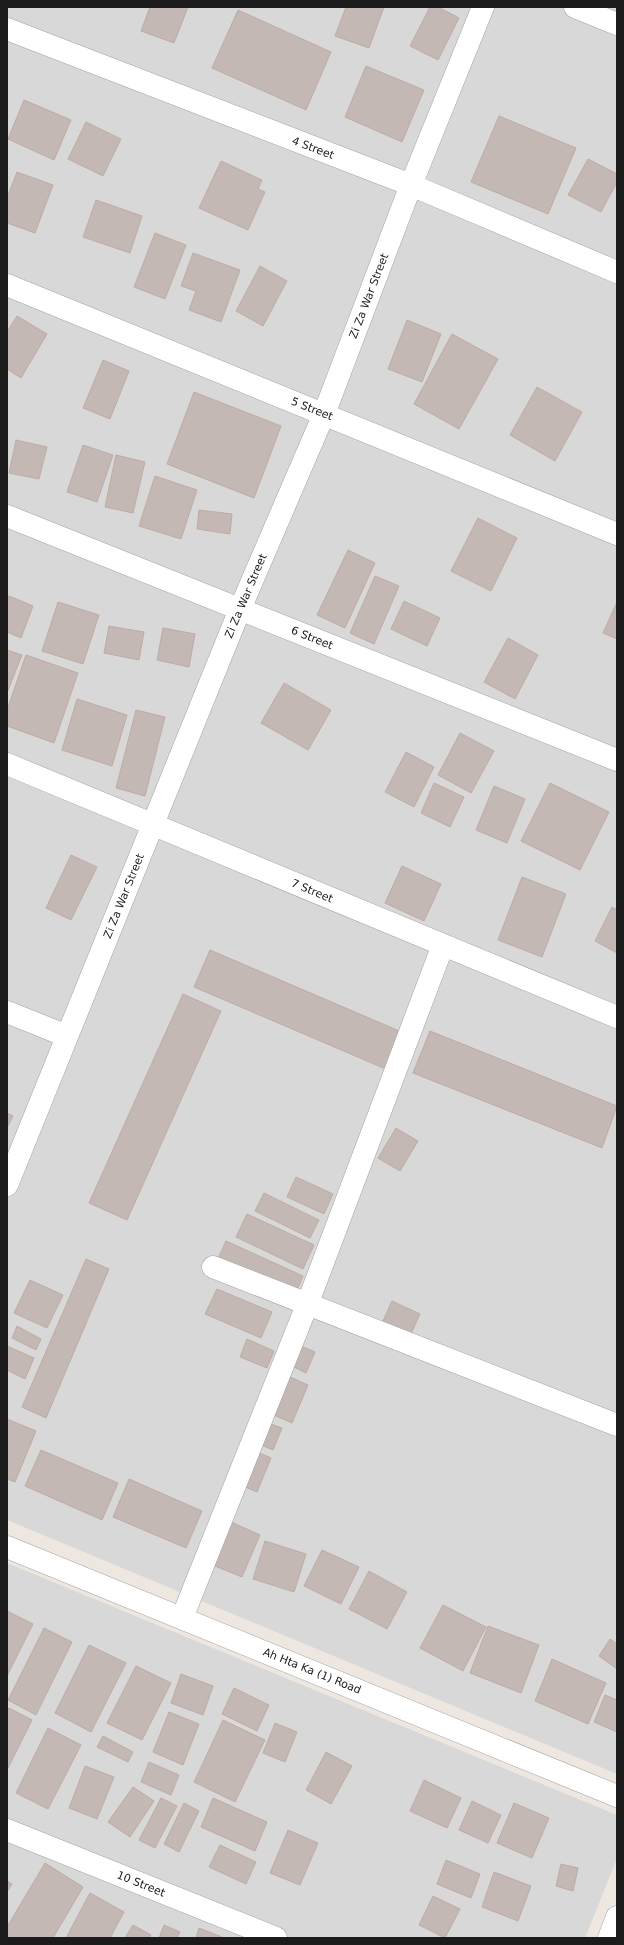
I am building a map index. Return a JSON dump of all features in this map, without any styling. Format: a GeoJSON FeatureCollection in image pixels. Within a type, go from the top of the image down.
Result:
{"type":"FeatureCollection","features":[{"type":"Feature","properties":{"kind":"street","name":"Zi Za War Street"},"geometry":{"type":"LineString","coordinates":[[7,1185],[240,609],[324,414],[411,185],[483,7]]}},
{"type":"Feature","properties":{"kind":"street"},"geometry":{"type":"LineString","coordinates":[[575,7],[617,24]]}},
{"type":"Feature","properties":{"kind":"street","name":"4 Street"},"geometry":{"type":"LineString","coordinates":[[7,29],[411,185],[617,272]]}},
{"type":"Feature","properties":{"kind":"street","name":"5 Street"},"geometry":{"type":"LineString","coordinates":[[7,285],[617,534]]}},
{"type":"Feature","properties":{"kind":"street","name":"6 Street"},"geometry":{"type":"LineString","coordinates":[[7,516],[617,760]]}},
{"type":"Feature","properties":{"kind":"street","name":"7 Street"},"geometry":{"type":"LineString","coordinates":[[7,764],[617,1017]]}},
{"type":"Feature","properties":{"kind":"street"},"geometry":{"type":"LineString","coordinates":[[182,1618],[307,1305],[443,945]]}},
{"type":"Feature","properties":{"kind":"street"},"geometry":{"type":"LineString","coordinates":[[7,1012],[67,1036]]}},
{"type":"Feature","properties":{"kind":"street"},"geometry":{"type":"LineString","coordinates":[[213,1267],[617,1425]]}},
{"type":"Feature","properties":{"kind":"street","name":"Ah Hta Ka (1) Road"},"geometry":{"type":"LineString","coordinates":[[7,1547],[617,1796]]}},
{"type":"Feature","properties":{"kind":"street","name":"10 Street"},"geometry":{"type":"LineString","coordinates":[[7,1830],[276,1938]]}},
{"type":"Feature","properties":{"kind":"street"},"geometry":{"type":"LineString","coordinates":[[609,1938],[617,1917]]}},
{"type":"Feature","properties":{"kind":"shaded area"},"geometry":{"type":"Polygon","coordinates":[[[7,7],[617,7],[617,1774],[7,1520],[7,7]]]}},
{"type":"Feature","properties":{"kind":"shaded area"},"geometry":{"type":"Polygon","coordinates":[[[7,1563],[617,1815],[617,1858],[585,1938],[7,1938],[7,1563]]]}},
{"type":"Feature","properties":{"kind":"building"},"geometry":{"type":"Polygon","coordinates":[[[150,7],[188,7],[174,43],[141,31],[150,7]]]}},
{"type":"Feature","properties":{"kind":"building"},"geometry":{"type":"Polygon","coordinates":[[[346,7],[384,7],[369,48],[335,36],[346,7]]]}},
{"type":"Feature","properties":{"kind":"building"},"geometry":{"type":"Polygon","coordinates":[[[430,7],[438,7],[459,18],[438,60],[410,46],[430,7]]]}},
{"type":"Feature","properties":{"kind":"building"},"geometry":{"type":"Polygon","coordinates":[[[238,10],[331,52],[306,110],[212,68],[238,10]]]}},
{"type":"Feature","properties":{"kind":"building"},"geometry":{"type":"Polygon","coordinates":[[[366,66],[424,90],[402,142],[345,117],[366,66]]]}},
{"type":"Feature","properties":{"kind":"building"},"geometry":{"type":"Polygon","coordinates":[[[24,100],[71,120],[54,160],[8,139],[24,100]]]}},
{"type":"Feature","properties":{"kind":"building"},"geometry":{"type":"Polygon","coordinates":[[[499,116],[576,148],[548,214],[471,182],[499,116]]]}},
{"type":"Feature","properties":{"kind":"building"},"geometry":{"type":"Polygon","coordinates":[[[86,122],[121,139],[103,176],[68,159],[86,122]]]}},
{"type":"Feature","properties":{"kind":"building"},"geometry":{"type":"Polygon","coordinates":[[[588,159],[617,174],[617,182],[601,212],[568,195],[588,159]]]}},
{"type":"Feature","properties":{"kind":"building"},"geometry":{"type":"Polygon","coordinates":[[[221,161],[262,180],[258,189],[265,192],[248,230],[199,208],[221,161]]]}},
{"type":"Feature","properties":{"kind":"building"},"geometry":{"type":"Polygon","coordinates":[[[17,172],[53,185],[35,233],[7,223],[7,198],[17,172]]]}},
{"type":"Feature","properties":{"kind":"building"},"geometry":{"type":"Polygon","coordinates":[[[96,200],[142,216],[130,253],[83,237],[96,200]]]}},
{"type":"Feature","properties":{"kind":"building"},"geometry":{"type":"Polygon","coordinates":[[[155,233],[186,245],[165,299],[134,287],[155,233]]]}},
{"type":"Feature","properties":{"kind":"building"},"geometry":{"type":"Polygon","coordinates":[[[193,253],[240,270],[221,322],[189,310],[196,291],[181,286],[193,253]]]}},
{"type":"Feature","properties":{"kind":"building"},"geometry":{"type":"Polygon","coordinates":[[[260,266],[287,281],[263,326],[236,311],[260,266]]]}},
{"type":"Feature","properties":{"kind":"building"},"geometry":{"type":"Polygon","coordinates":[[[17,316],[47,334],[21,378],[7,369],[7,332],[17,316]]]}},
{"type":"Feature","properties":{"kind":"building"},"geometry":{"type":"Polygon","coordinates":[[[407,320],[441,334],[422,382],[388,369],[407,320]]]}},
{"type":"Feature","properties":{"kind":"building"},"geometry":{"type":"Polygon","coordinates":[[[452,334],[498,359],[459,429],[414,404],[452,334]]]}},
{"type":"Feature","properties":{"kind":"building"},"geometry":{"type":"Polygon","coordinates":[[[103,360],[129,371],[110,419],[83,408],[103,360]]]}},
{"type":"Feature","properties":{"kind":"building"},"geometry":{"type":"Polygon","coordinates":[[[537,387],[582,412],[555,461],[510,435],[537,387]]]}},
{"type":"Feature","properties":{"kind":"building"},"geometry":{"type":"Polygon","coordinates":[[[194,392],[281,426],[254,498],[167,464],[194,392]]]}},
{"type":"Feature","properties":{"kind":"building"},"geometry":{"type":"Polygon","coordinates":[[[16,440],[47,447],[39,479],[9,473],[16,440]]]}},
{"type":"Feature","properties":{"kind":"building"},"geometry":{"type":"Polygon","coordinates":[[[83,445],[113,455],[97,502],[67,492],[83,445]]]}},
{"type":"Feature","properties":{"kind":"building"},"geometry":{"type":"Polygon","coordinates":[[[116,455],[145,462],[133,513],[105,507],[116,455]]]}},
{"type":"Feature","properties":{"kind":"building"},"geometry":{"type":"Polygon","coordinates":[[[155,476],[197,490],[181,539],[139,526],[155,476]]]}},
{"type":"Feature","properties":{"kind":"building"},"geometry":{"type":"Polygon","coordinates":[[[199,510],[232,514],[230,534],[197,529],[199,510]]]}},
{"type":"Feature","properties":{"kind":"building"},"geometry":{"type":"Polygon","coordinates":[[[478,518],[517,538],[491,591],[451,571],[478,518]]]}},
{"type":"Feature","properties":{"kind":"building"},"geometry":{"type":"Polygon","coordinates":[[[348,550],[375,563],[345,628],[317,615],[348,550]]]}},
{"type":"Feature","properties":{"kind":"building"},"geometry":{"type":"Polygon","coordinates":[[[375,576],[399,586],[374,644],[350,633],[375,576]]]}},
{"type":"Feature","properties":{"kind":"building"},"geometry":{"type":"Polygon","coordinates":[[[9,596],[33,606],[21,638],[7,632],[7,601],[9,596]]]}},
{"type":"Feature","properties":{"kind":"building"},"geometry":{"type":"Polygon","coordinates":[[[404,601],[440,618],[427,646],[391,629],[404,601]]]}},
{"type":"Feature","properties":{"kind":"building"},"geometry":{"type":"Polygon","coordinates":[[[58,602],[99,615],[83,664],[42,651],[58,602]]]}},
{"type":"Feature","properties":{"kind":"building"},"geometry":{"type":"Polygon","coordinates":[[[617,602],[617,639],[603,633],[617,602]]]}},
{"type":"Feature","properties":{"kind":"building"},"geometry":{"type":"Polygon","coordinates":[[[109,626],[144,632],[139,660],[104,653],[109,626]]]}},
{"type":"Feature","properties":{"kind":"building"},"geometry":{"type":"Polygon","coordinates":[[[163,628],[195,634],[189,667],[157,660],[163,628]]]}},
{"type":"Feature","properties":{"kind":"building"},"geometry":{"type":"Polygon","coordinates":[[[508,638],[538,655],[515,699],[484,682],[508,638]]]}},
{"type":"Feature","properties":{"kind":"building"},"geometry":{"type":"Polygon","coordinates":[[[7,650],[22,655],[7,693],[7,650]]]}},
{"type":"Feature","properties":{"kind":"building"},"geometry":{"type":"Polygon","coordinates":[[[26,655],[78,673],[54,743],[7,726],[7,710],[26,655]]]}},
{"type":"Feature","properties":{"kind":"building"},"geometry":{"type":"Polygon","coordinates":[[[284,683],[331,710],[308,750],[261,723],[284,683]]]}},
{"type":"Feature","properties":{"kind":"building"},"geometry":{"type":"Polygon","coordinates":[[[77,699],[127,715],[112,766],[62,750],[77,699]]]}},
{"type":"Feature","properties":{"kind":"building"},"geometry":{"type":"Polygon","coordinates":[[[136,710],[165,717],[145,796],[116,788],[136,710]]]}},
{"type":"Feature","properties":{"kind":"building"},"geometry":{"type":"Polygon","coordinates":[[[460,733],[494,751],[471,793],[438,775],[460,733]]]}},
{"type":"Feature","properties":{"kind":"building"},"geometry":{"type":"Polygon","coordinates":[[[406,752],[434,767],[414,807],[385,792],[406,752]]]}},
{"type":"Feature","properties":{"kind":"building"},"geometry":{"type":"Polygon","coordinates":[[[434,783],[464,797],[450,827],[421,813],[434,783]]]}},
{"type":"Feature","properties":{"kind":"building"},"geometry":{"type":"Polygon","coordinates":[[[550,783],[609,812],[580,870],[521,841],[550,783]]]}},
{"type":"Feature","properties":{"kind":"building"},"geometry":{"type":"Polygon","coordinates":[[[494,786],[525,799],[507,843],[476,830],[494,786]]]}},
{"type":"Feature","properties":{"kind":"building"},"geometry":{"type":"Polygon","coordinates":[[[71,855],[97,867],[71,920],[46,908],[71,855]]]}},
{"type":"Feature","properties":{"kind":"building"},"geometry":{"type":"Polygon","coordinates":[[[402,866],[441,884],[424,921],[385,903],[402,866]]]}},
{"type":"Feature","properties":{"kind":"building"},"geometry":{"type":"Polygon","coordinates":[[[522,877],[566,894],[542,957],[498,940],[522,877]]]}},
{"type":"Feature","properties":{"kind":"building"},"geometry":{"type":"Polygon","coordinates":[[[612,907],[617,910],[617,953],[595,941],[612,907]]]}},
{"type":"Feature","properties":{"kind":"building"},"geometry":{"type":"Polygon","coordinates":[[[210,950],[404,1033],[388,1070],[194,987],[210,950]]]}},
{"type":"Feature","properties":{"kind":"building"},"geometry":{"type":"Polygon","coordinates":[[[183,994],[221,1011],[127,1220],[89,1203],[183,994]]]}},
{"type":"Feature","properties":{"kind":"building"},"geometry":{"type":"Polygon","coordinates":[[[430,1031],[617,1106],[602,1148],[413,1073],[430,1031]]]}},
{"type":"Feature","properties":{"kind":"building"},"geometry":{"type":"Polygon","coordinates":[[[7,1113],[13,1116],[7,1128],[7,1113]]]}},
{"type":"Feature","properties":{"kind":"building"},"geometry":{"type":"Polygon","coordinates":[[[396,1128],[418,1141],[400,1171],[378,1158],[396,1128]]]}},
{"type":"Feature","properties":{"kind":"building"},"geometry":{"type":"Polygon","coordinates":[[[296,1177],[333,1194],[324,1214],[287,1197],[296,1177]]]}},
{"type":"Feature","properties":{"kind":"building"},"geometry":{"type":"Polygon","coordinates":[[[264,1193],[319,1220],[310,1238],[255,1211],[264,1193]]]}},
{"type":"Feature","properties":{"kind":"building"},"geometry":{"type":"Polygon","coordinates":[[[247,1214],[314,1245],[303,1269],[236,1237],[247,1214]]]}},
{"type":"Feature","properties":{"kind":"building"},"geometry":{"type":"Polygon","coordinates":[[[226,1241],[303,1276],[295,1295],[217,1261],[226,1241]]]}},
{"type":"Feature","properties":{"kind":"building"},"geometry":{"type":"Polygon","coordinates":[[[86,1259],[109,1269],[46,1418],[22,1407],[86,1259]]]}},
{"type":"Feature","properties":{"kind":"building"},"geometry":{"type":"Polygon","coordinates":[[[30,1280],[63,1295],[47,1328],[14,1313],[30,1280]]]}},
{"type":"Feature","properties":{"kind":"building"},"geometry":{"type":"Polygon","coordinates":[[[217,1289],[272,1312],[261,1338],[205,1314],[217,1289]]]}},
{"type":"Feature","properties":{"kind":"building"},"geometry":{"type":"Polygon","coordinates":[[[392,1301],[420,1314],[410,1336],[382,1323],[392,1301]]]}},
{"type":"Feature","properties":{"kind":"building"},"geometry":{"type":"Polygon","coordinates":[[[17,1326],[41,1339],[36,1350],[12,1338],[17,1326]]]}},
{"type":"Feature","properties":{"kind":"building"},"geometry":{"type":"Polygon","coordinates":[[[247,1339],[274,1351],[267,1368],[240,1357],[247,1339]]]}},
{"type":"Feature","properties":{"kind":"building"},"geometry":{"type":"Polygon","coordinates":[[[7,1346],[34,1358],[25,1379],[7,1370],[7,1346]]]}},
{"type":"Feature","properties":{"kind":"building"},"geometry":{"type":"Polygon","coordinates":[[[301,1346],[315,1352],[306,1373],[292,1366],[301,1346]]]}},
{"type":"Feature","properties":{"kind":"building"},"geometry":{"type":"Polygon","coordinates":[[[290,1377],[308,1385],[292,1423],[274,1415],[290,1377]]]}},
{"type":"Feature","properties":{"kind":"building"},"geometry":{"type":"Polygon","coordinates":[[[7,1419],[36,1431],[15,1482],[7,1479],[7,1419]]]}},
{"type":"Feature","properties":{"kind":"building"},"geometry":{"type":"Polygon","coordinates":[[[268,1423],[282,1428],[273,1450],[259,1444],[268,1423]]]}},
{"type":"Feature","properties":{"kind":"building"},"geometry":{"type":"Polygon","coordinates":[[[41,1450],[118,1483],[102,1520],[25,1486],[41,1450]]]}},
{"type":"Feature","properties":{"kind":"building"},"geometry":{"type":"Polygon","coordinates":[[[257,1452],[271,1458],[257,1492],[243,1486],[257,1452]]]}},
{"type":"Feature","properties":{"kind":"building"},"geometry":{"type":"Polygon","coordinates":[[[129,1479],[202,1511],[186,1548],[113,1517],[129,1479]]]}},
{"type":"Feature","properties":{"kind":"building"},"geometry":{"type":"Polygon","coordinates":[[[229,1521],[260,1535],[242,1577],[210,1564],[229,1521]]]}},
{"type":"Feature","properties":{"kind":"building"},"geometry":{"type":"Polygon","coordinates":[[[265,1541],[306,1554],[294,1592],[253,1579],[265,1541]]]}},
{"type":"Feature","properties":{"kind":"building"},"geometry":{"type":"Polygon","coordinates":[[[322,1550],[359,1567],[341,1604],[304,1586],[322,1550]]]}},
{"type":"Feature","properties":{"kind":"building"},"geometry":{"type":"Polygon","coordinates":[[[369,1571],[407,1592],[387,1629],[349,1609],[369,1571]]]}},
{"type":"Feature","properties":{"kind":"building"},"geometry":{"type":"Polygon","coordinates":[[[443,1605],[486,1627],[463,1671],[420,1648],[443,1605]]]}},
{"type":"Feature","properties":{"kind":"building"},"geometry":{"type":"Polygon","coordinates":[[[7,1611],[33,1624],[7,1676],[7,1611]]]}},
{"type":"Feature","properties":{"kind":"building"},"geometry":{"type":"Polygon","coordinates":[[[488,1626],[539,1645],[521,1693],[470,1673],[488,1626]]]}},
{"type":"Feature","properties":{"kind":"building"},"geometry":{"type":"Polygon","coordinates":[[[44,1628],[72,1642],[36,1715],[8,1700],[44,1628]]]}},
{"type":"Feature","properties":{"kind":"building"},"geometry":{"type":"Polygon","coordinates":[[[610,1639],[617,1644],[617,1669],[599,1656],[610,1639]]]}},
{"type":"Feature","properties":{"kind":"building"},"geometry":{"type":"Polygon","coordinates":[[[89,1645],[126,1663],[91,1732],[55,1713],[89,1645]]]}},
{"type":"Feature","properties":{"kind":"building"},"geometry":{"type":"Polygon","coordinates":[[[552,1659],[606,1683],[588,1724],[535,1701],[552,1659]]]}},
{"type":"Feature","properties":{"kind":"building"},"geometry":{"type":"Polygon","coordinates":[[[136,1666],[171,1683],[142,1740],[107,1723],[136,1666]]]}},
{"type":"Feature","properties":{"kind":"building"},"geometry":{"type":"Polygon","coordinates":[[[181,1674],[213,1686],[203,1715],[171,1703],[181,1674]]]}},
{"type":"Feature","properties":{"kind":"building"},"geometry":{"type":"Polygon","coordinates":[[[234,1688],[269,1705],[257,1731],[222,1714],[234,1688]]]}},
{"type":"Feature","properties":{"kind":"building"},"geometry":{"type":"Polygon","coordinates":[[[605,1695],[617,1700],[617,1732],[594,1722],[605,1695]]]}},
{"type":"Feature","properties":{"kind":"building"},"geometry":{"type":"Polygon","coordinates":[[[9,1708],[32,1720],[7,1770],[7,1711],[9,1708]]]}},
{"type":"Feature","properties":{"kind":"building"},"geometry":{"type":"Polygon","coordinates":[[[169,1712],[199,1724],[183,1765],[153,1752],[169,1712]]]}},
{"type":"Feature","properties":{"kind":"building"},"geometry":{"type":"Polygon","coordinates":[[[223,1720],[265,1740],[235,1802],[194,1782],[223,1720]]]}},
{"type":"Feature","properties":{"kind":"building"},"geometry":{"type":"Polygon","coordinates":[[[275,1723],[297,1732],[285,1762],[263,1753],[275,1723]]]}},
{"type":"Feature","properties":{"kind":"building"},"geometry":{"type":"Polygon","coordinates":[[[48,1728],[81,1745],[48,1809],[16,1793],[48,1728]]]}},
{"type":"Feature","properties":{"kind":"building"},"geometry":{"type":"Polygon","coordinates":[[[103,1736],[133,1752],[128,1762],[97,1747],[103,1736]]]}},
{"type":"Feature","properties":{"kind":"building"},"geometry":{"type":"Polygon","coordinates":[[[326,1752],[352,1766],[331,1804],[306,1790],[326,1752]]]}},
{"type":"Feature","properties":{"kind":"building"},"geometry":{"type":"Polygon","coordinates":[[[149,1762],[179,1775],[171,1795],[141,1782],[149,1762]]]}},
{"type":"Feature","properties":{"kind":"building"},"geometry":{"type":"Polygon","coordinates":[[[85,1766],[114,1777],[97,1819],[69,1808],[85,1766]]]}},
{"type":"Feature","properties":{"kind":"building"},"geometry":{"type":"Polygon","coordinates":[[[424,1780],[461,1798],[447,1828],[410,1811],[424,1780]]]}},
{"type":"Feature","properties":{"kind":"building"},"geometry":{"type":"Polygon","coordinates":[[[133,1787],[154,1801],[130,1837],[108,1822],[133,1787]]]}},
{"type":"Feature","properties":{"kind":"building"},"geometry":{"type":"Polygon","coordinates":[[[161,1798],[177,1806],[155,1848],[139,1840],[161,1798]]]}},
{"type":"Feature","properties":{"kind":"building"},"geometry":{"type":"Polygon","coordinates":[[[213,1798],[267,1822],[255,1851],[201,1827],[213,1798]]]}},
{"type":"Feature","properties":{"kind":"building"},"geometry":{"type":"Polygon","coordinates":[[[472,1801],[501,1815],[488,1843],[459,1830],[472,1801]]]}},
{"type":"Feature","properties":{"kind":"building"},"geometry":{"type":"Polygon","coordinates":[[[184,1803],[199,1811],[179,1852],[164,1844],[184,1803]]]}},
{"type":"Feature","properties":{"kind":"building"},"geometry":{"type":"Polygon","coordinates":[[[514,1803],[549,1818],[532,1858],[497,1843],[514,1803]]]}},
{"type":"Feature","properties":{"kind":"building"},"geometry":{"type":"Polygon","coordinates":[[[288,1830],[318,1843],[300,1885],[270,1873],[288,1830]]]}},
{"type":"Feature","properties":{"kind":"building"},"geometry":{"type":"Polygon","coordinates":[[[220,1845],[256,1862],[246,1884],[209,1867],[220,1845]]]}},
{"type":"Feature","properties":{"kind":"building"},"geometry":{"type":"Polygon","coordinates":[[[446,1860],[480,1874],[471,1898],[437,1884],[446,1860]]]}},
{"type":"Feature","properties":{"kind":"building"},"geometry":{"type":"Polygon","coordinates":[[[45,1863],[83,1887],[53,1938],[12,1938],[7,1935],[7,1927],[45,1863]]]}},
{"type":"Feature","properties":{"kind":"building"},"geometry":{"type":"Polygon","coordinates":[[[561,1864],[578,1868],[573,1891],[556,1886],[561,1864]]]}},
{"type":"Feature","properties":{"kind":"building"},"geometry":{"type":"Polygon","coordinates":[[[494,1872],[531,1886],[518,1921],[482,1907],[494,1872]]]}},
{"type":"Feature","properties":{"kind":"building"},"geometry":{"type":"Polygon","coordinates":[[[7,1881],[12,1884],[7,1892],[7,1881]]]}},
{"type":"Feature","properties":{"kind":"building"},"geometry":{"type":"Polygon","coordinates":[[[90,1893],[124,1912],[110,1938],[66,1938],[90,1893]]]}},
{"type":"Feature","properties":{"kind":"building"},"geometry":{"type":"Polygon","coordinates":[[[433,1896],[460,1909],[445,1938],[419,1925],[433,1896]]]}},
{"type":"Feature","properties":{"kind":"building"},"geometry":{"type":"Polygon","coordinates":[[[133,1925],[151,1935],[149,1938],[125,1938],[133,1925]]]}},
{"type":"Feature","properties":{"kind":"building"},"geometry":{"type":"Polygon","coordinates":[[[164,1925],[180,1932],[177,1938],[159,1938],[164,1925]]]}},
{"type":"Feature","properties":{"kind":"building"},"geometry":{"type":"Polygon","coordinates":[[[199,1928],[222,1937],[222,1938],[196,1938],[199,1928]]]}}]}
